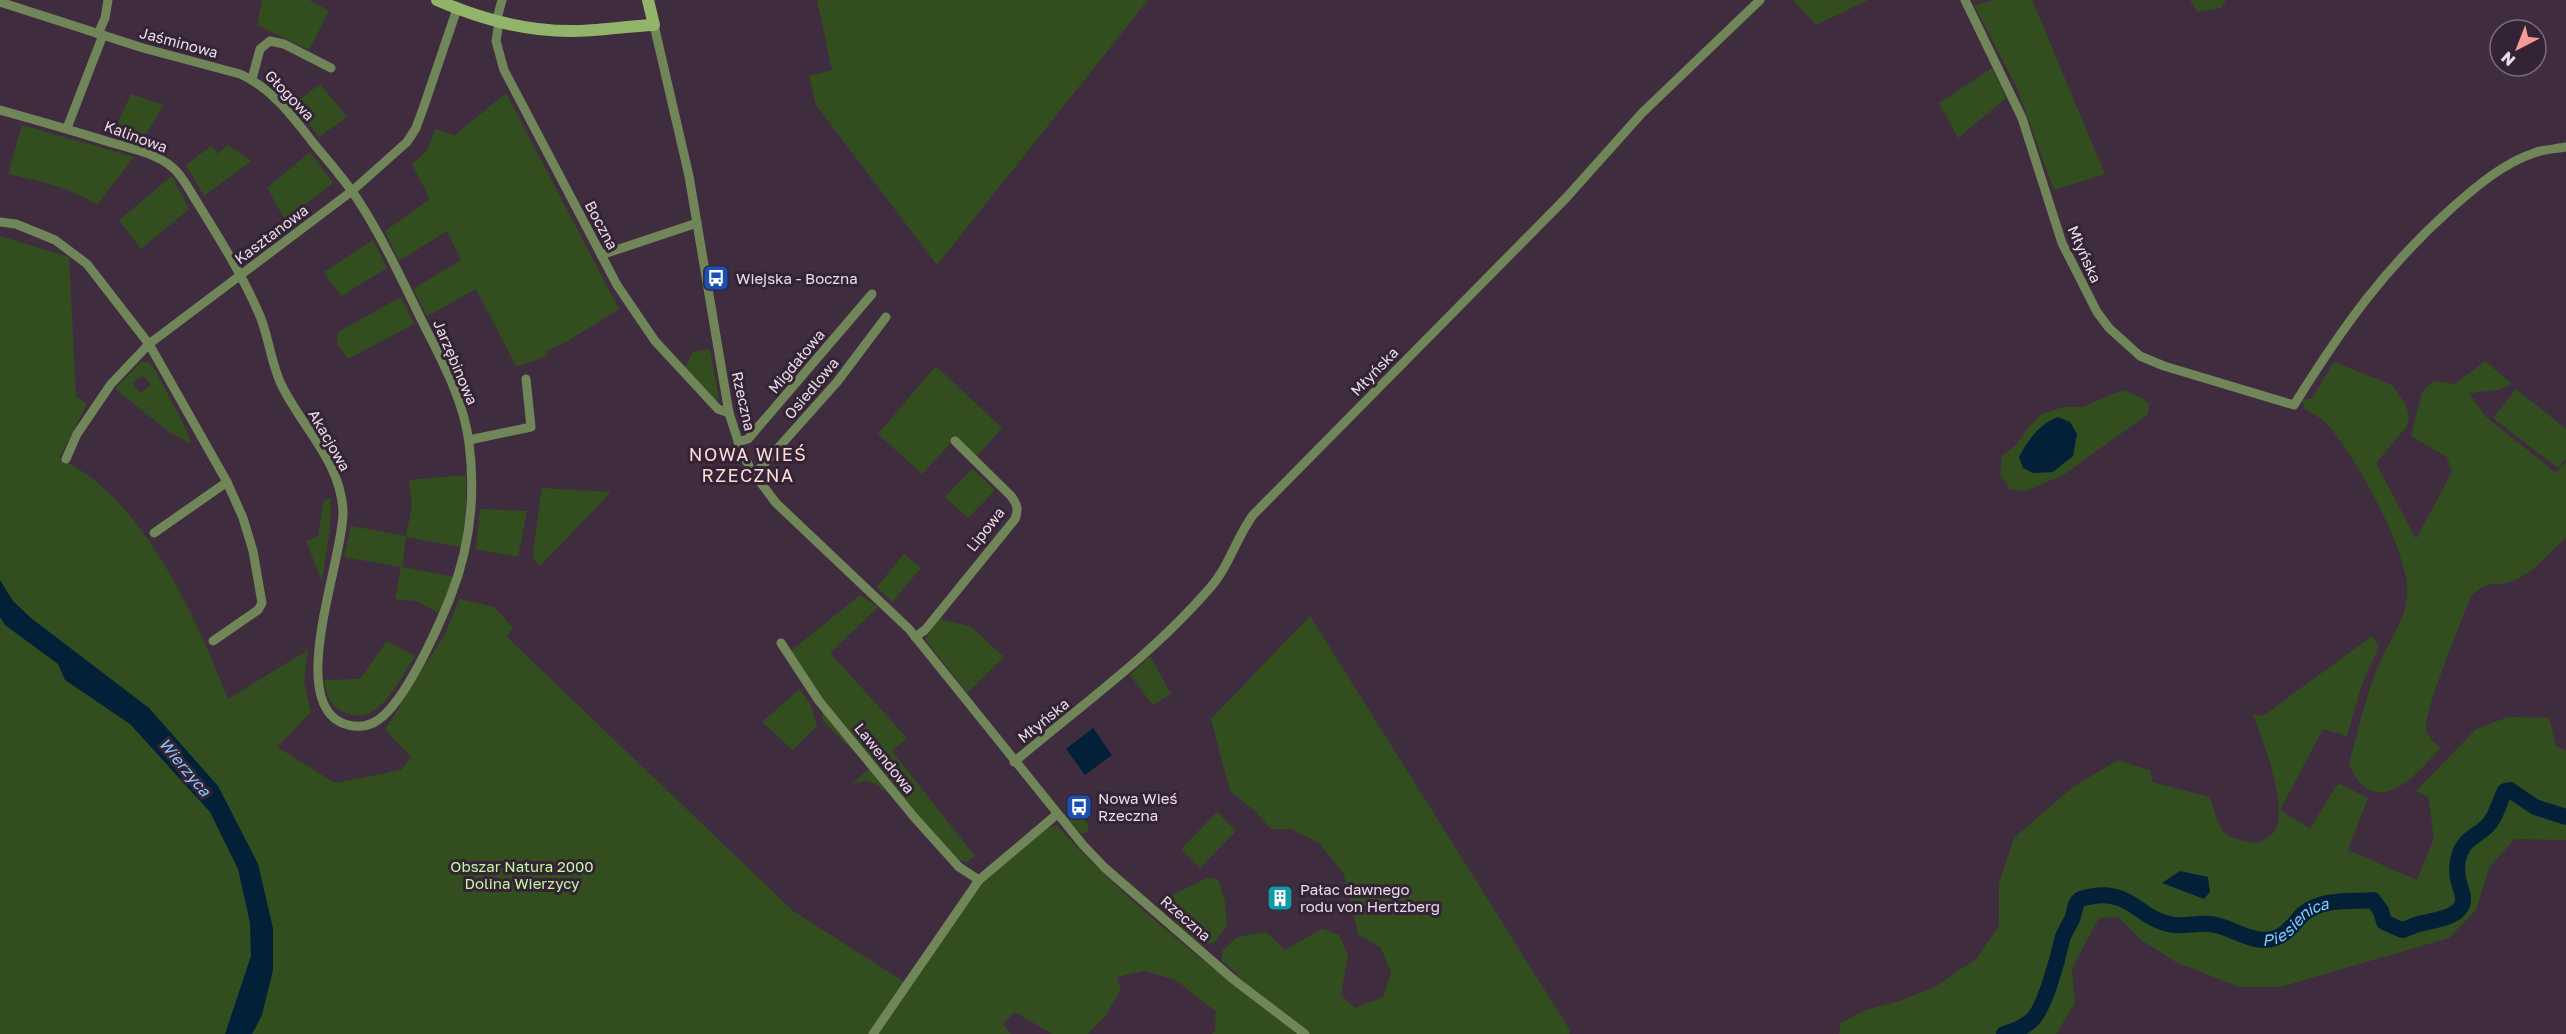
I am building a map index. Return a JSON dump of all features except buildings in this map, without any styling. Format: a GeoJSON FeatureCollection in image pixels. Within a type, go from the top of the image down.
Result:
{"type":"FeatureCollection","features":[{"type":"Feature","properties":{"kind":"street"},"geometry":{"type":"LineString","coordinates":[[67,128],[101,35],[108,0]]}},
{"type":"Feature","properties":{"kind":"street"},"geometry":{"type":"LineString","coordinates":[[437,0],[498,22],[539,29],[574,31],[654,25],[648,0]]}},
{"type":"Feature","properties":{"kind":"street","name":"Boczna"},"geometry":{"type":"LineString","coordinates":[[502,0],[495,41],[504,70],[617,285],[659,347],[707,399],[718,409],[729,413]]}},
{"type":"Feature","properties":{"kind":"street","name":"Młyńska"},"geometry":{"type":"LineString","coordinates":[[1014,762],[1097,695],[1154,645],[1203,596],[1221,575],[1253,514],[1566,198],[1642,113],[1760,0]]}},
{"type":"Feature","properties":{"kind":"street","name":"Młyńska"},"geometry":{"type":"LineString","coordinates":[[1965,0],[2022,118],[2062,243],[2097,312],[2109,328],[2140,356],[2164,366],[2294,405],[2331,345],[2363,300],[2440,218],[2473,189],[2500,170],[2535,153],[2566,147]]}},
{"type":"Feature","properties":{"kind":"street","name":"Jaśminowa"},"geometry":{"type":"LineString","coordinates":[[0,2],[23,4],[101,35],[252,79]]}},
{"type":"Feature","properties":{"kind":"street","name":"Kasztanowa"},"geometry":{"type":"LineString","coordinates":[[66,459],[77,434],[111,384],[149,344],[352,191],[396,153],[416,128],[457,9]]}},
{"type":"Feature","properties":{"kind":"street","name":"Rzeczna"},"geometry":{"type":"LineString","coordinates":[[654,25],[681,136],[729,413],[738,442],[754,475],[787,516],[890,610],[915,637],[1056,815],[1105,868],[1234,980],[1305,1034]]}},
{"type":"Feature","properties":{"kind":"street","name":"Głogowa"},"geometry":{"type":"LineString","coordinates":[[331,68],[284,44],[270,41],[260,49],[252,79],[284,106],[352,191]]}},
{"type":"Feature","properties":{"kind":"street","name":"Kalinowa"},"geometry":{"type":"LineString","coordinates":[[0,110],[67,128],[151,155],[171,165],[179,173],[217,234],[239,276]]}},
{"type":"Feature","properties":{"kind":"street","name":"Jarzębinowa"},"geometry":{"type":"LineString","coordinates":[[346,725],[368,725],[378,721],[388,712],[410,678],[444,613],[461,568],[469,531],[472,484],[469,440],[456,392],[388,252],[352,191]]}},
{"type":"Feature","properties":{"kind":"street"},"geometry":{"type":"LineString","coordinates":[[0,222],[16,224],[55,240],[87,264],[149,344],[227,482],[243,518],[253,551],[262,603],[258,610],[213,641]]}},
{"type":"Feature","properties":{"kind":"street"},"geometry":{"type":"LineString","coordinates":[[601,255],[697,223]]}},
{"type":"Feature","properties":{"kind":"street","name":"Akacjowa"},"geometry":{"type":"LineString","coordinates":[[239,276],[262,320],[274,367],[281,384],[326,459],[339,486],[343,506],[342,536],[321,629],[318,675],[325,707],[337,721],[346,725]]}},
{"type":"Feature","properties":{"kind":"street","name":"Migdałowa"},"geometry":{"type":"LineString","coordinates":[[738,442],[748,439],[873,294]]}},
{"type":"Feature","properties":{"kind":"street","name":"Osiedlowa"},"geometry":{"type":"LineString","coordinates":[[754,475],[837,382],[886,316]]}},
{"type":"Feature","properties":{"kind":"street"},"geometry":{"type":"LineString","coordinates":[[469,440],[531,427],[526,379]]}},
{"type":"Feature","properties":{"kind":"street","name":"Lipowa"},"geometry":{"type":"LineString","coordinates":[[915,637],[925,630],[1015,519],[1017,513],[1017,506],[1011,496],[955,441]]}},
{"type":"Feature","properties":{"kind":"street"},"geometry":{"type":"LineString","coordinates":[[154,533],[227,482]]}},
{"type":"Feature","properties":{"kind":"street","name":"Lawendowa"},"geometry":{"type":"LineString","coordinates":[[781,643],[819,701],[914,817],[959,867],[979,880]]}},
{"type":"Feature","properties":{"kind":"street"},"geometry":{"type":"LineString","coordinates":[[873,1034],[979,880],[1056,815]]}},
{"type":"Feature","properties":{"kind":"green space"},"geometry":{"type":"Polygon","coordinates":[[[262,0],[309,0],[329,11],[309,50],[257,25],[262,0]]]}},
{"type":"Feature","properties":{"kind":"green space"},"geometry":{"type":"Polygon","coordinates":[[[817,0],[1148,0],[937,265],[816,105],[809,76],[832,70],[817,0]]]}},
{"type":"Feature","properties":{"kind":"green space"},"geometry":{"type":"Polygon","coordinates":[[[1793,0],[1868,0],[1816,25],[1793,0]]]}},
{"type":"Feature","properties":{"kind":"green space"},"geometry":{"type":"Polygon","coordinates":[[[1996,0],[2032,0],[2105,174],[2054,190],[2017,88],[1974,5],[1996,0]]]}},
{"type":"Feature","properties":{"kind":"green space"},"geometry":{"type":"Polygon","coordinates":[[[2190,0],[2226,0],[2221,8],[2198,12],[2190,0]]]}},
{"type":"Feature","properties":{"kind":"green space"},"geometry":{"type":"Polygon","coordinates":[[[1992,68],[2006,98],[1958,138],[1939,103],[1992,68]]]}},
{"type":"Feature","properties":{"kind":"green space"},"geometry":{"type":"Polygon","coordinates":[[[320,84],[347,117],[319,137],[294,104],[320,84]]]}},
{"type":"Feature","properties":{"kind":"green space"},"geometry":{"type":"Polygon","coordinates":[[[506,93],[619,309],[568,341],[546,351],[548,354],[516,366],[476,289],[427,316],[413,289],[461,260],[447,231],[399,261],[385,231],[430,199],[412,164],[427,151],[435,129],[455,135],[506,93]]]}},
{"type":"Feature","properties":{"kind":"green space"},"geometry":{"type":"Polygon","coordinates":[[[131,94],[164,105],[142,141],[114,131],[131,94]]]}},
{"type":"Feature","properties":{"kind":"green space"},"geometry":{"type":"Polygon","coordinates":[[[22,125],[134,157],[97,205],[65,189],[8,174],[22,125]]]}},
{"type":"Feature","properties":{"kind":"green space"},"geometry":{"type":"Polygon","coordinates":[[[228,145],[251,161],[204,196],[186,165],[211,146],[218,154],[228,145]]]}},
{"type":"Feature","properties":{"kind":"green space"},"geometry":{"type":"Polygon","coordinates":[[[310,152],[333,183],[285,220],[267,188],[310,152]]]}},
{"type":"Feature","properties":{"kind":"green space"},"geometry":{"type":"Polygon","coordinates":[[[172,176],[189,209],[141,249],[119,220],[172,176]]]}},
{"type":"Feature","properties":{"kind":"green space","name":"Obszar Natura 2000 Dolina Wierzycy"},"geometry":{"type":"Polygon","coordinates":[[[0,236],[69,257],[76,396],[87,404],[59,458],[89,476],[117,501],[141,530],[163,562],[182,597],[200,632],[228,699],[308,650],[304,682],[311,712],[277,747],[335,783],[401,770],[411,757],[385,730],[447,630],[459,599],[494,607],[513,628],[507,637],[793,911],[909,985],[979,885],[1049,827],[1057,826],[1141,908],[1231,982],[1238,974],[1222,961],[1222,951],[1237,937],[1266,932],[1285,950],[1322,929],[1339,935],[1348,955],[1341,995],[1355,1008],[1383,997],[1391,973],[1381,948],[1358,934],[1344,874],[1319,843],[1291,829],[1271,829],[1256,812],[1230,791],[1211,719],[1310,616],[1571,1032],[1569,1034],[1212,1034],[1215,1030],[1216,1012],[1176,980],[1144,971],[1117,977],[1121,990],[1105,1016],[1088,1034],[1052,1034],[1015,1012],[1003,1024],[1011,1034],[0,1034],[0,236]]]}},
{"type":"Feature","properties":{"kind":"green space"},"geometry":{"type":"Polygon","coordinates":[[[373,240],[387,268],[341,296],[324,272],[373,240]]]}},
{"type":"Feature","properties":{"kind":"green space"},"geometry":{"type":"Polygon","coordinates":[[[401,297],[414,324],[348,359],[337,344],[338,332],[401,297]]]}},
{"type":"Feature","properties":{"kind":"green space"},"geometry":{"type":"Polygon","coordinates":[[[710,349],[719,399],[714,402],[689,376],[685,367],[693,352],[710,349]]]}},
{"type":"Feature","properties":{"kind":"green space"},"geometry":{"type":"Polygon","coordinates":[[[2485,361],[2512,384],[2498,390],[2469,393],[2485,416],[2556,473],[2566,462],[2566,537],[2526,574],[2503,584],[2487,585],[2471,596],[2437,685],[2427,719],[2427,733],[2441,747],[2407,781],[2395,789],[2383,792],[2371,790],[2359,782],[2349,765],[2373,681],[2406,606],[2406,579],[2401,557],[2391,532],[2366,482],[2339,439],[2325,422],[2305,409],[2302,400],[2312,398],[2334,362],[2392,385],[2405,403],[2409,415],[2407,426],[2376,463],[2416,539],[2452,472],[2447,457],[2411,436],[2422,392],[2433,381],[2455,384],[2485,361]]]}},
{"type":"Feature","properties":{"kind":"green space"},"geometry":{"type":"Polygon","coordinates":[[[141,362],[149,362],[187,431],[191,444],[168,431],[115,389],[141,362]],[[143,375],[132,383],[140,393],[151,385],[143,375]]]}},
{"type":"Feature","properties":{"kind":"green space"},"geometry":{"type":"Polygon","coordinates":[[[936,366],[1002,428],[976,457],[953,436],[948,446],[922,474],[878,434],[936,366]]]}},
{"type":"Feature","properties":{"kind":"green space"},"geometry":{"type":"Polygon","coordinates":[[[2516,389],[2566,429],[2566,459],[2558,468],[2493,418],[2516,389]]]}},
{"type":"Feature","properties":{"kind":"green space"},"geometry":{"type":"Polygon","coordinates":[[[2123,390],[2142,398],[2149,404],[2148,414],[2063,475],[2026,491],[2009,489],[2000,474],[2002,456],[2016,445],[2040,415],[2063,407],[2082,407],[2123,390]]]}},
{"type":"Feature","properties":{"kind":"green space"},"geometry":{"type":"Polygon","coordinates":[[[972,469],[995,490],[968,518],[945,497],[972,469]]]}},
{"type":"Feature","properties":{"kind":"green space"},"geometry":{"type":"Polygon","coordinates":[[[466,475],[466,509],[462,547],[406,537],[402,567],[454,577],[439,613],[416,601],[395,599],[401,567],[344,557],[351,526],[406,536],[412,506],[409,480],[466,475]]]}},
{"type":"Feature","properties":{"kind":"green space"},"geometry":{"type":"Polygon","coordinates":[[[542,488],[611,492],[540,566],[534,559],[533,551],[542,488]]]}},
{"type":"Feature","properties":{"kind":"green space"},"geometry":{"type":"Polygon","coordinates":[[[331,498],[330,530],[322,581],[306,541],[318,536],[324,500],[331,498]]]}},
{"type":"Feature","properties":{"kind":"green space"},"geometry":{"type":"Polygon","coordinates":[[[480,509],[527,511],[518,557],[476,549],[480,509]]]}},
{"type":"Feature","properties":{"kind":"green space"},"geometry":{"type":"Polygon","coordinates":[[[904,554],[921,568],[892,602],[877,587],[904,554]]]}},
{"type":"Feature","properties":{"kind":"green space"},"geometry":{"type":"Polygon","coordinates":[[[860,595],[878,607],[830,653],[907,738],[892,751],[975,856],[967,862],[958,860],[887,792],[866,781],[852,784],[870,768],[823,721],[820,699],[791,651],[860,595]]]}},
{"type":"Feature","properties":{"kind":"green space"},"geometry":{"type":"Polygon","coordinates":[[[939,619],[970,626],[1004,657],[967,693],[925,639],[939,619]]]}},
{"type":"Feature","properties":{"kind":"green space"},"geometry":{"type":"Polygon","coordinates":[[[2372,636],[2379,646],[2361,687],[2347,736],[2323,729],[2280,810],[2310,829],[2338,783],[2368,798],[2348,850],[2417,880],[2434,838],[2428,797],[2416,791],[2476,729],[2508,717],[2549,718],[2556,746],[2566,751],[2566,840],[2515,839],[2490,866],[2476,910],[2449,938],[2280,987],[2239,987],[2176,962],[2141,940],[2118,917],[2099,918],[2072,968],[2075,1003],[2056,1034],[1839,1034],[1841,1023],[1865,1010],[1900,1001],[1935,987],[1977,958],[1999,926],[1999,883],[2014,838],[2073,787],[2118,760],[2151,771],[2152,782],[2210,797],[2220,826],[2229,836],[2259,843],[2271,835],[2278,821],[2277,791],[2268,756],[2253,714],[2263,716],[2372,636]]]}},
{"type":"Feature","properties":{"kind":"green space"},"geometry":{"type":"Polygon","coordinates":[[[387,641],[415,656],[394,689],[376,709],[366,714],[354,715],[341,711],[329,698],[324,680],[360,679],[387,641]]]}},
{"type":"Feature","properties":{"kind":"green space"},"geometry":{"type":"Polygon","coordinates":[[[1150,656],[1171,694],[1153,705],[1130,675],[1150,656]]]}},
{"type":"Feature","properties":{"kind":"green space"},"geometry":{"type":"Polygon","coordinates":[[[800,689],[811,706],[817,726],[793,750],[762,722],[800,689]]]}},
{"type":"Feature","properties":{"kind":"green space"},"geometry":{"type":"Polygon","coordinates":[[[1217,812],[1236,831],[1200,868],[1181,849],[1217,812]]]}},
{"type":"Feature","properties":{"kind":"green space"},"geometry":{"type":"Polygon","coordinates":[[[1063,814],[1082,818],[1089,825],[1087,832],[1081,834],[1063,814]]]}},
{"type":"Feature","properties":{"kind":"green space"},"geometry":{"type":"Polygon","coordinates":[[[1207,878],[1218,879],[1225,902],[1227,926],[1214,943],[1201,944],[1178,925],[1167,909],[1170,896],[1207,878]]]}},
{"type":"Feature","properties":{"kind":"water"},"geometry":{"type":"Polygon","coordinates":[[[2058,417],[2070,422],[2077,434],[2073,456],[2053,472],[2033,473],[2023,468],[2019,457],[2026,444],[2040,428],[2058,417]]]}},
{"type":"Feature","properties":{"kind":"water","name":"Wierzyca"},"geometry":{"type":"Polygon","coordinates":[[[0,580],[13,601],[31,618],[149,708],[218,786],[258,864],[273,928],[273,970],[262,1015],[252,1034],[225,1034],[251,956],[250,923],[238,869],[210,812],[130,724],[65,680],[58,664],[5,625],[0,617],[0,580]]]}},
{"type":"Feature","properties":{"kind":"water"},"geometry":{"type":"Polygon","coordinates":[[[1093,728],[1112,755],[1085,775],[1066,749],[1093,728]]]}},
{"type":"Feature","properties":{"kind":"water"},"geometry":{"type":"Polygon","coordinates":[[[2180,871],[2208,877],[2210,892],[2204,899],[2162,883],[2180,871]]]}},
{"type":"Feature","properties":{"kind":"waterway","name":"Piesienica"},"geometry":{"type":"LineString","coordinates":[[2004,1034],[2025,1025],[2037,1014],[2050,982],[2063,937],[2077,903],[2082,898],[2107,895],[2117,897],[2163,922],[2174,925],[2210,924],[2262,940],[2283,934],[2303,914],[2319,905],[2373,900],[2381,911],[2384,922],[2402,930],[2457,912],[2463,899],[2457,871],[2460,853],[2465,844],[2492,820],[2505,791],[2510,790],[2535,807],[2566,817]]}},
{"type":"Feature","properties":{"kind":"place","name":"Wiejska - Boczna"},"geometry":{"type":"Point","coordinates":[716,278]}},
{"type":"Feature","properties":{"kind":"place","name":"Nowa Wieś Rzeczna"},"geometry":{"type":"Point","coordinates":[1079,807]}},
{"type":"Feature","properties":{"kind":"place","name":"Pałac dawnego rodu von Hertzberg"},"geometry":{"type":"Point","coordinates":[1280,898]}},
{"type":"Feature","properties":{"kind":"district","name":"NOWA WIEŚ RZECZNA"},"geometry":{"type":"Point","coordinates":[748,464]}}]}
